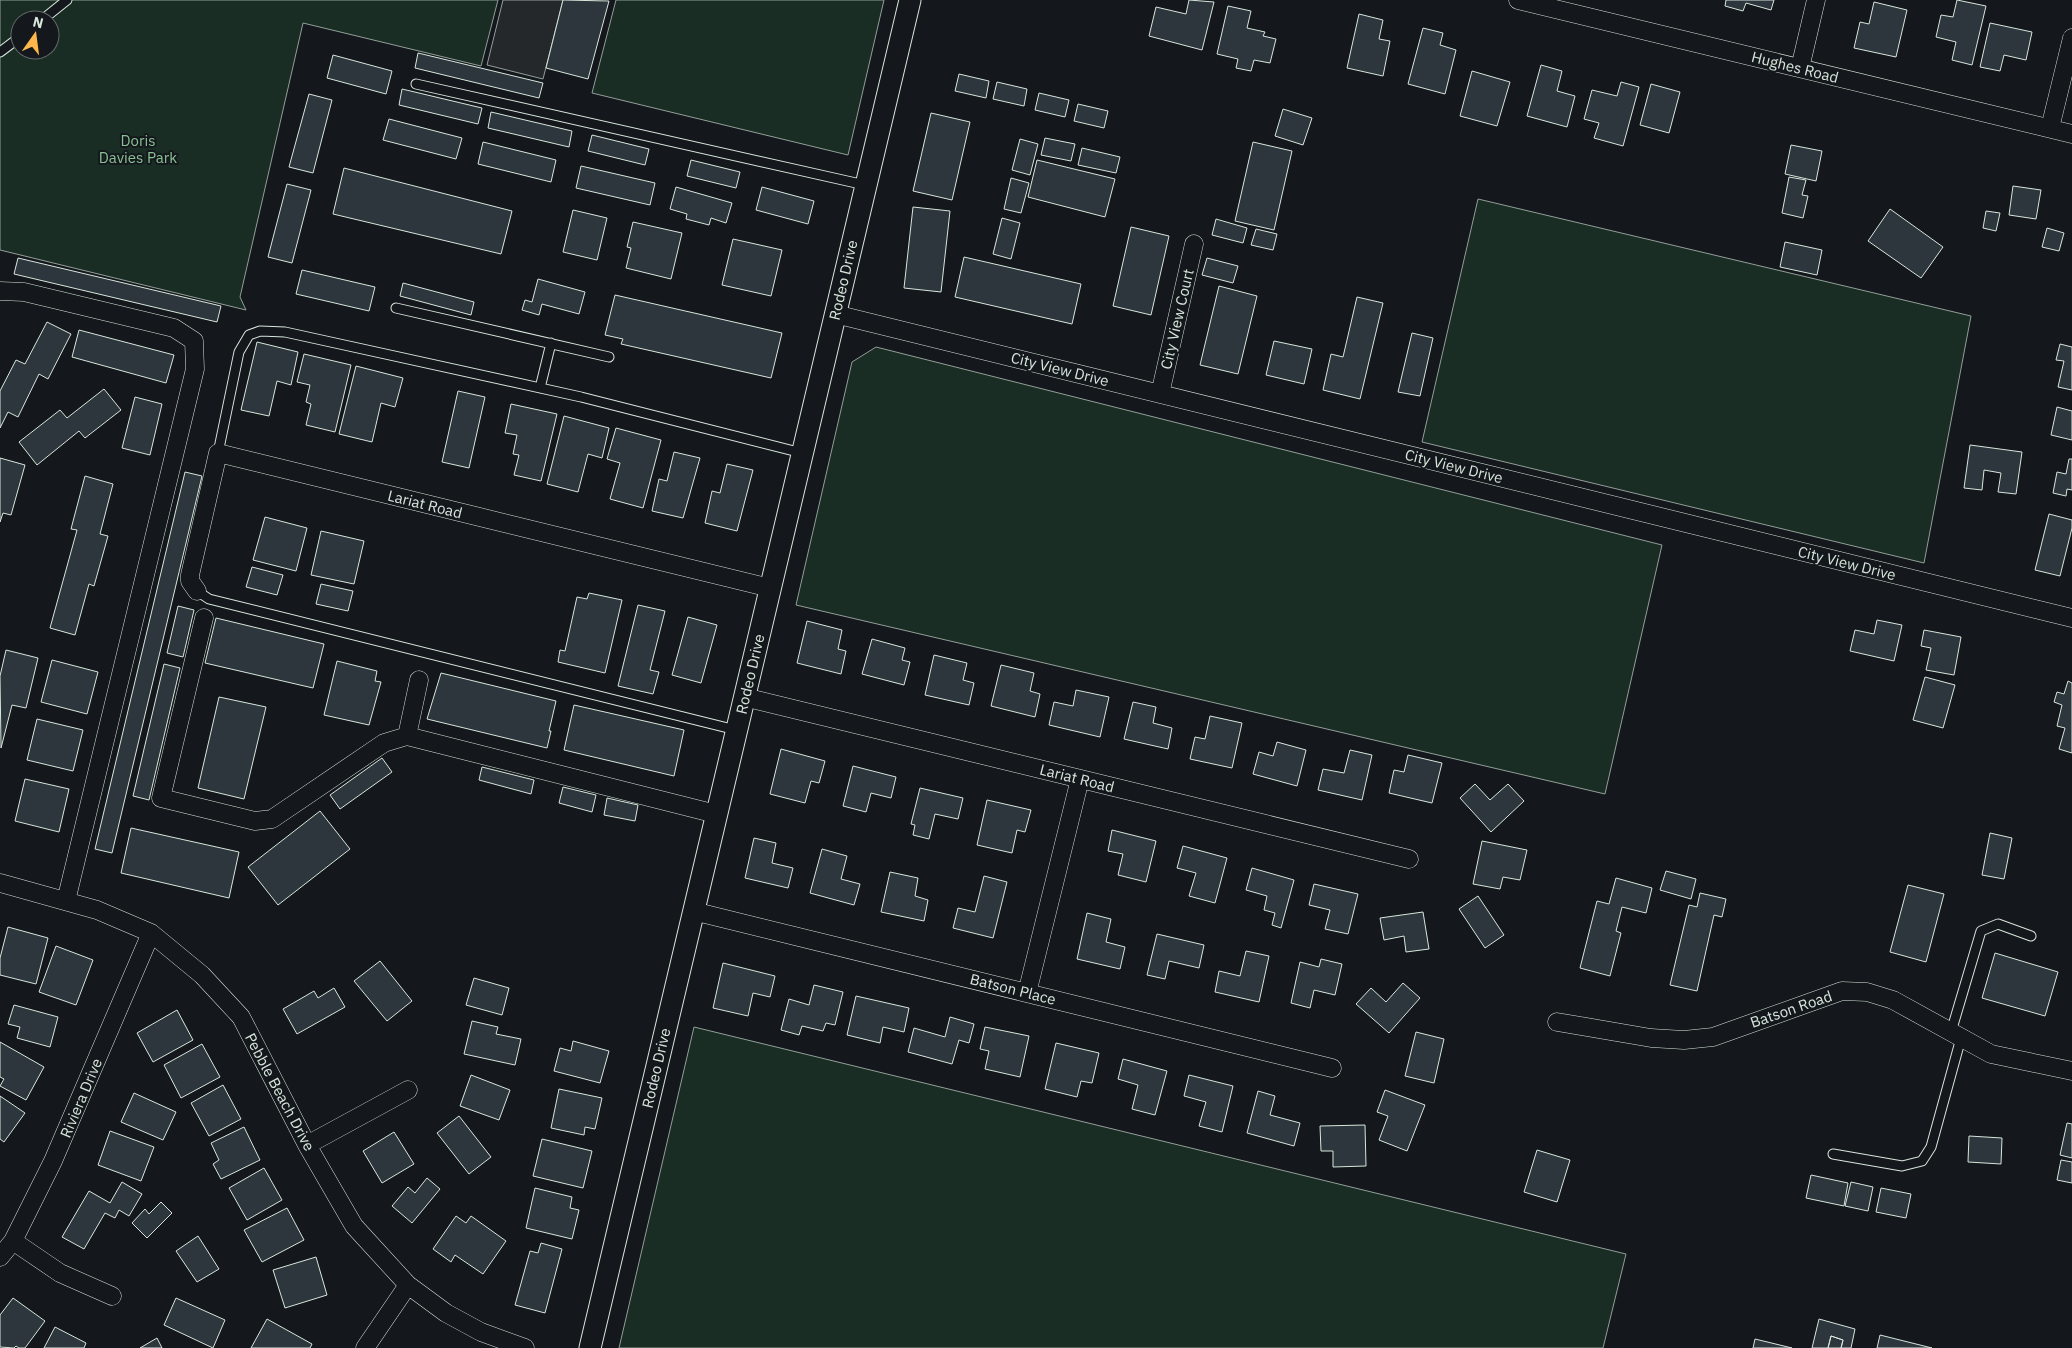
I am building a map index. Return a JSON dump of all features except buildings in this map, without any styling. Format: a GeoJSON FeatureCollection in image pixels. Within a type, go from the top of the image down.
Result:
{"type":"FeatureCollection","features":[{"type":"Feature","properties":{"kind":"street","name":"Rodeo Drive"},"geometry":{"type":"LineString","coordinates":[[590,1348],[910,0]]}},
{"type":"Feature","properties":{"kind":"street","name":"Hughes Road"},"geometry":{"type":"LineString","coordinates":[[1518,0],[2072,134]]}},
{"type":"Feature","properties":{"kind":"street"},"geometry":{"type":"LineString","coordinates":[[1800,68],[1816,0]]}},
{"type":"Feature","properties":{"kind":"street"},"geometry":{"type":"LineString","coordinates":[[2050,128],[2072,38]]}},
{"type":"Feature","properties":{"kind":"street","name":"City View Court"},"geometry":{"type":"LineString","coordinates":[[1160,394],[1194,244]]}},
{"type":"Feature","properties":{"kind":"street"},"geometry":{"type":"LineString","coordinates":[[0,291],[24,292],[174,328],[194,341],[195,369],[66,901]]}},
{"type":"Feature","properties":{"kind":"street","name":"City View Drive"},"geometry":{"type":"LineString","coordinates":[[835,314],[2072,618]]}},
{"type":"Feature","properties":{"kind":"street"},"geometry":{"type":"LineString","coordinates":[[203,595],[190,581],[190,575],[218,454]]}},
{"type":"Feature","properties":{"kind":"street","name":"Lariat Road"},"geometry":{"type":"LineString","coordinates":[[218,454],[770,588]]}},
{"type":"Feature","properties":{"kind":"street"},"geometry":{"type":"LineString","coordinates":[[204,618],[161,798],[255,821],[272,820],[384,743],[407,736],[716,814]]}},
{"type":"Feature","properties":{"kind":"street"},"geometry":{"type":"LineString","coordinates":[[407,736],[420,680]]}},
{"type":"Feature","properties":{"kind":"street","name":"Lariat Road"},"geometry":{"type":"LineString","coordinates":[[744,696],[1409,859]]}},
{"type":"Feature","properties":{"kind":"street"},"geometry":{"type":"LineString","coordinates":[[1027,993],[1080,779]]}},
{"type":"Feature","properties":{"kind":"street","name":"Pebble Beach Drive"},"geometry":{"type":"LineString","coordinates":[[0,883],[97,910],[151,933],[202,975],[241,1017],[307,1145],[354,1226],[408,1285],[446,1313],[480,1332],[525,1348]]}},
{"type":"Feature","properties":{"kind":"street","name":"Batson Place"},"geometry":{"type":"LineString","coordinates":[[693,912],[1332,1068]]}},
{"type":"Feature","properties":{"kind":"street","name":"Riviera Drive"},"geometry":{"type":"LineString","coordinates":[[0,1257],[13,1241],[53,1161],[151,933]]}},
{"type":"Feature","properties":{"kind":"street","name":"Batson Road"},"geometry":{"type":"LineString","coordinates":[[1557,1022],[1650,1038],[1684,1040],[1713,1037],[1842,991],[1867,992],[1893,1000],[1991,1054],[2072,1071]]}},
{"type":"Feature","properties":{"kind":"street"},"geometry":{"type":"LineString","coordinates":[[307,1145],[408,1090]]}},
{"type":"Feature","properties":{"kind":"street"},"geometry":{"type":"LineString","coordinates":[[13,1241],[60,1273],[112,1296]]}},
{"type":"Feature","properties":{"kind":"street"},"geometry":{"type":"LineString","coordinates":[[365,1348],[408,1285]]}},
{"type":"Feature","properties":{"kind":"lane"},"geometry":{"type":"LineString","coordinates":[[54,10],[67,0]]}},
{"type":"Feature","properties":{"kind":"lane"},"geometry":{"type":"LineString","coordinates":[[416,84],[866,185]]}},
{"type":"Feature","properties":{"kind":"lane"},"geometry":{"type":"LineString","coordinates":[[396,308],[609,356]]}},
{"type":"Feature","properties":{"kind":"lane"},"geometry":{"type":"LineString","coordinates":[[218,454],[239,352],[249,335],[260,331],[285,332],[540,388],[802,453]]}},
{"type":"Feature","properties":{"kind":"lane"},"geometry":{"type":"LineString","coordinates":[[540,388],[551,343]]}},
{"type":"Feature","properties":{"kind":"lane"},"geometry":{"type":"LineString","coordinates":[[204,618],[203,595],[736,730]]}},
{"type":"Feature","properties":{"kind":"lane"},"geometry":{"type":"LineString","coordinates":[[1833,1154],[1902,1166],[1922,1161],[1931,1148],[1981,931],[1998,924],[2031,936]]}},
{"type":"Feature","properties":{"kind":"green space","name":"Doris Davies Park"},"geometry":{"type":"Polygon","coordinates":[[[0,0],[498,0],[481,66],[303,23],[240,297],[246,310],[0,250],[0,0]]]}},
{"type":"Feature","properties":{"kind":"green space"},"geometry":{"type":"Polygon","coordinates":[[[616,0],[884,0],[848,155],[592,93],[616,0]]]}},
{"type":"Feature","properties":{"kind":"green space"},"geometry":{"type":"Polygon","coordinates":[[[1478,199],[1971,316],[1924,563],[1422,442],[1478,199]]]}},
{"type":"Feature","properties":{"kind":"green space"},"geometry":{"type":"Polygon","coordinates":[[[876,347],[1662,545],[1605,794],[796,605],[852,362],[876,347]]]}},
{"type":"Feature","properties":{"kind":"green space"},"geometry":{"type":"Polygon","coordinates":[[[694,1027],[1626,1254],[1603,1348],[619,1348],[694,1027]]]}},
{"type":"Feature","properties":{"kind":"shaded area"},"geometry":{"type":"Polygon","coordinates":[[[503,0],[563,0],[543,79],[487,65],[503,0]]]}}]}
